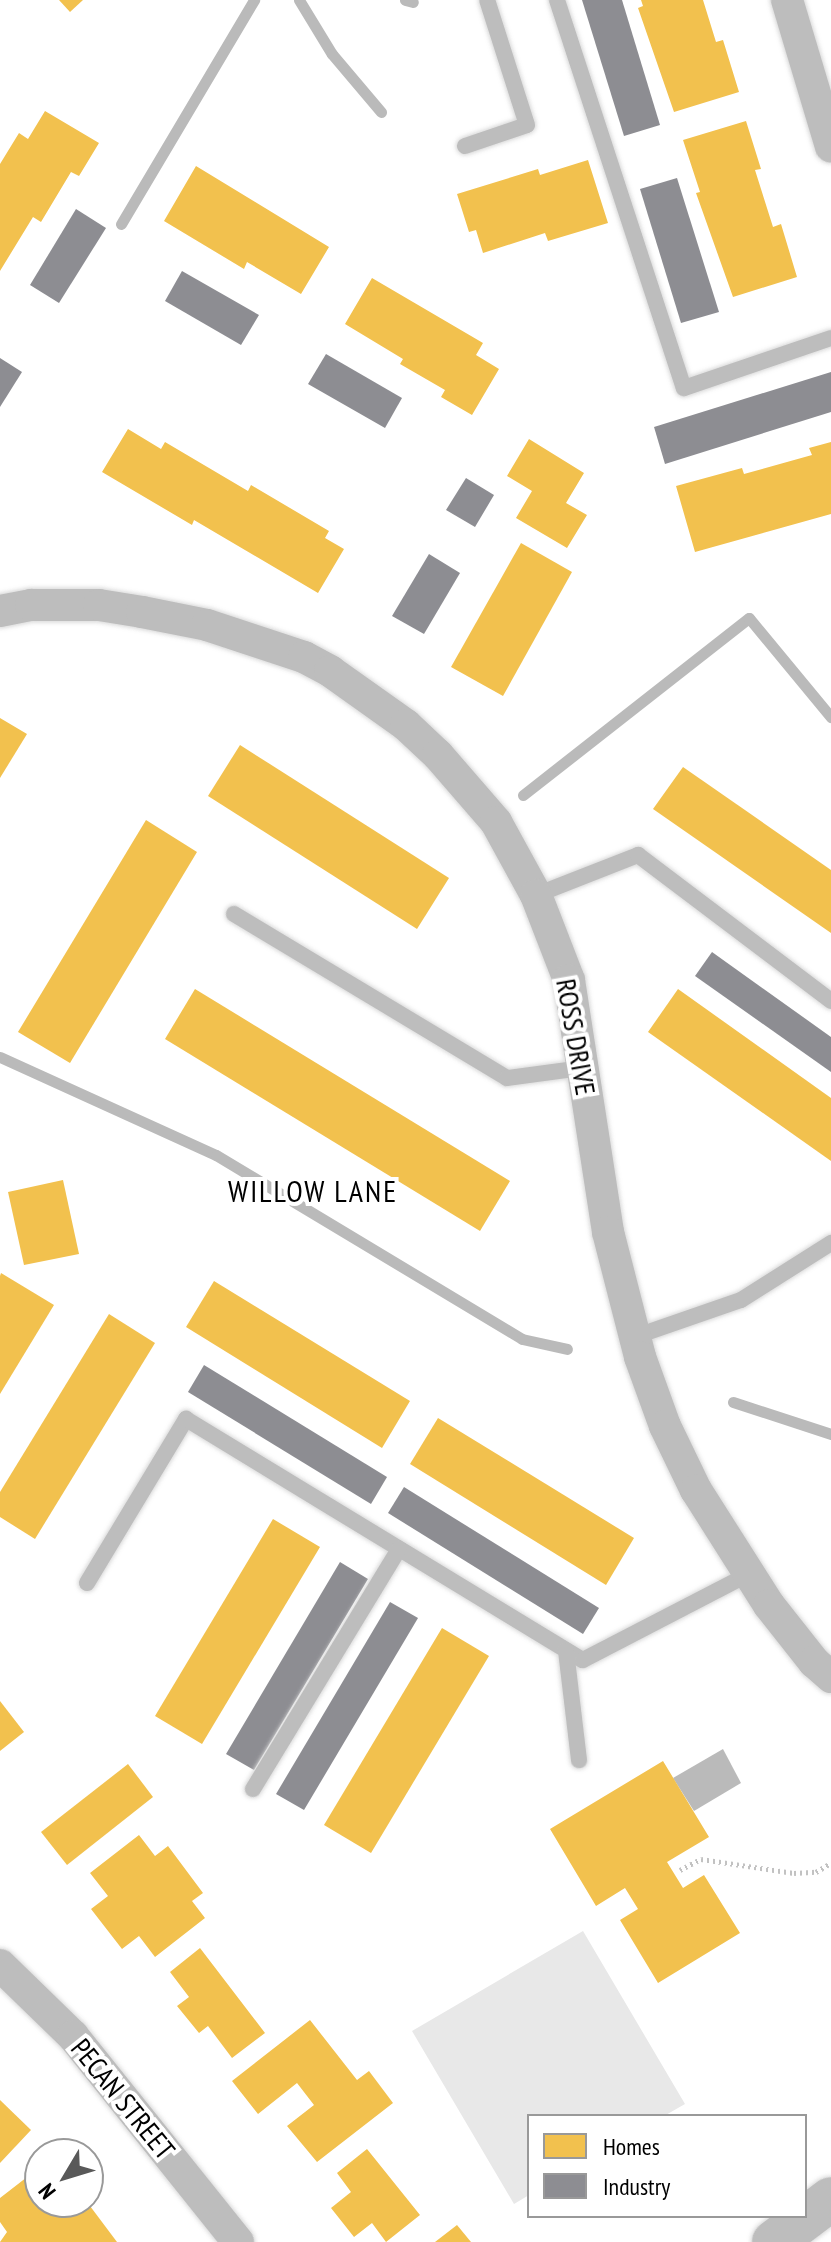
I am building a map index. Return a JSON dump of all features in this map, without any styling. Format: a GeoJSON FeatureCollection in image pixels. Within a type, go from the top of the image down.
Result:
{"type":"FeatureCollection","features":[{"type":"Feature","properties":{"kind":"main road"},"geometry":{"type":"LineString","coordinates":[[807,2217],[831,2199]]}},
{"type":"Feature","properties":{"kind":"main road"},"geometry":{"type":"LineString","coordinates":[[774,2242],[806,2218]]}},
{"type":"Feature","properties":{"kind":"street"},"geometry":{"type":"LineString","coordinates":[[787,0],[831,147]]}},
{"type":"Feature","properties":{"kind":"street","name":"ROSS DRIVE"},"geometry":{"type":"LineString","coordinates":[[0,611],[31,605],[99,605],[261,640],[330,671],[406,725],[438,755],[496,822],[536,895],[569,980],[608,1232],[634,1337],[665,1426],[696,1490],[749,1574],[814,1662],[831,1677]]}},
{"type":"Feature","properties":{"kind":"street","name":"PECAN STREET"},"geometry":{"type":"LineString","coordinates":[[0,1965],[73,2036],[238,2242]]}},
{"type":"Feature","properties":{"kind":"lane"},"geometry":{"type":"LineString","coordinates":[[465,146],[527,125],[487,0]]}},
{"type":"Feature","properties":{"kind":"lane"},"geometry":{"type":"LineString","coordinates":[[557,0],[684,388],[831,338]]}},
{"type":"Feature","properties":{"kind":"lane"},"geometry":{"type":"LineString","coordinates":[[536,895],[638,855],[831,1001]]}},
{"type":"Feature","properties":{"kind":"lane"},"geometry":{"type":"LineString","coordinates":[[234,914],[507,1078],[582,1068]]}},
{"type":"Feature","properties":{"kind":"lane"},"geometry":{"type":"LineString","coordinates":[[634,1337],[741,1300],[831,1243]]}},
{"type":"Feature","properties":{"kind":"lane"},"geometry":{"type":"LineString","coordinates":[[87,1583],[186,1419],[583,1660],[749,1574]]}},
{"type":"Feature","properties":{"kind":"lane"},"geometry":{"type":"LineString","coordinates":[[253,1789],[399,1549]]}},
{"type":"Feature","properties":{"kind":"lane"},"geometry":{"type":"LineString","coordinates":[[566,1651],[579,1760]]}},
{"type":"Feature","properties":{"kind":"path"},"geometry":{"type":"LineString","coordinates":[[680,1870],[701,1859],[794,1873],[816,1872],[831,1863]]}},
{"type":"Feature","properties":{"kind":"shaded area"},"geometry":{"type":"Polygon","coordinates":[[[723,1749],[741,1783],[694,1811],[673,1778],[723,1749]]]}},
{"type":"Feature","properties":{"kind":"shaded area"},"geometry":{"type":"Polygon","coordinates":[[[583,1931],[685,2104],[668,2114],[527,2114],[527,2196],[514,2204],[412,2031],[583,1931]]]}},
{"type":"Feature","properties":{"kind":"building: Homes"},"geometry":{"type":"Polygon","coordinates":[[[59,0],[83,0],[70,12],[59,0]]]}},
{"type":"Feature","properties":{"kind":"building: Homes"},"geometry":{"type":"Polygon","coordinates":[[[641,0],[703,0],[716,42],[723,40],[739,92],[674,112],[638,8],[643,6],[641,0]]]}},
{"type":"Feature","properties":{"kind":"building: Homes"},"geometry":{"type":"Polygon","coordinates":[[[45,111],[99,143],[79,176],[71,172],[41,222],[33,217],[0,271],[0,164],[19,133],[28,139],[45,111]]]}},
{"type":"Feature","properties":{"kind":"building: Homes"},"geometry":{"type":"Polygon","coordinates":[[[746,121],[761,169],[755,170],[773,227],[781,224],[797,277],[733,297],[696,193],[700,192],[683,140],[746,121]]]}},
{"type":"Feature","properties":{"kind":"building: Homes"},"geometry":{"type":"Polygon","coordinates":[[[588,160],[608,223],[548,241],[545,233],[483,253],[476,230],[469,232],[457,194],[538,169],[540,175],[588,160]]]}},
{"type":"Feature","properties":{"kind":"building: Homes"},"geometry":{"type":"Polygon","coordinates":[[[196,166],[329,247],[301,294],[247,262],[244,269],[164,221],[196,166]]]}},
{"type":"Feature","properties":{"kind":"building: Homes"},"geometry":{"type":"Polygon","coordinates":[[[372,278],[483,343],[476,355],[499,369],[472,415],[441,397],[445,390],[400,364],[403,359],[345,324],[372,278]]]}},
{"type":"Feature","properties":{"kind":"building: Homes"},"geometry":{"type":"Polygon","coordinates":[[[128,429],[161,449],[165,442],[248,491],[251,485],[329,531],[325,538],[344,549],[318,593],[194,520],[192,525],[102,472],[128,429]]]}},
{"type":"Feature","properties":{"kind":"building: Homes"},"geometry":{"type":"Polygon","coordinates":[[[529,439],[584,473],[566,503],[587,515],[567,548],[516,518],[532,491],[507,476],[529,439]]]}},
{"type":"Feature","properties":{"kind":"building: Homes"},"geometry":{"type":"Polygon","coordinates":[[[831,442],[831,514],[695,552],[676,486],[742,468],[744,474],[812,455],[809,448],[831,442]]]}},
{"type":"Feature","properties":{"kind":"building: Homes"},"geometry":{"type":"Polygon","coordinates":[[[521,543],[572,572],[503,696],[451,667],[521,543]]]}},
{"type":"Feature","properties":{"kind":"building: Homes"},"geometry":{"type":"Polygon","coordinates":[[[0,718],[27,734],[0,778],[0,718]]]}},
{"type":"Feature","properties":{"kind":"building: Homes"},"geometry":{"type":"Polygon","coordinates":[[[240,745],[449,878],[417,929],[208,796],[240,745]]]}},
{"type":"Feature","properties":{"kind":"building: Homes"},"geometry":{"type":"Polygon","coordinates":[[[683,767],[831,870],[831,933],[653,809],[683,767]]]}},
{"type":"Feature","properties":{"kind":"building: Homes"},"geometry":{"type":"Polygon","coordinates":[[[146,820],[197,852],[70,1063],[18,1032],[146,820]]]}},
{"type":"Feature","properties":{"kind":"building: Homes"},"geometry":{"type":"Polygon","coordinates":[[[195,989],[510,1181],[480,1231],[165,1039],[195,989]]]}},
{"type":"Feature","properties":{"kind":"building: Homes"},"geometry":{"type":"Polygon","coordinates":[[[678,989],[831,1098],[831,1161],[648,1032],[678,989]]]}},
{"type":"Feature","properties":{"kind":"building: Homes"},"geometry":{"type":"Polygon","coordinates":[[[63,1180],[79,1254],[24,1265],[8,1192],[63,1180]]]}},
{"type":"Feature","properties":{"kind":"building: Homes"},"geometry":{"type":"Polygon","coordinates":[[[1,1273],[54,1305],[0,1394],[0,1276],[1,1273]]]}},
{"type":"Feature","properties":{"kind":"building: Homes"},"geometry":{"type":"Polygon","coordinates":[[[214,1281],[410,1401],[382,1448],[186,1327],[214,1281]]]}},
{"type":"Feature","properties":{"kind":"building: Homes"},"geometry":{"type":"Polygon","coordinates":[[[109,1314],[155,1343],[35,1539],[0,1517],[0,1492],[109,1314]]]}},
{"type":"Feature","properties":{"kind":"building: Homes"},"geometry":{"type":"Polygon","coordinates":[[[438,1418],[634,1538],[606,1585],[410,1464],[438,1418]]]}},
{"type":"Feature","properties":{"kind":"building: Homes"},"geometry":{"type":"Polygon","coordinates":[[[273,1519],[320,1547],[202,1744],[155,1716],[273,1519]]]}},
{"type":"Feature","properties":{"kind":"building: Homes"},"geometry":{"type":"Polygon","coordinates":[[[442,1628],[489,1656],[371,1853],[324,1825],[442,1628]]]}},
{"type":"Feature","properties":{"kind":"building: Homes"},"geometry":{"type":"Polygon","coordinates":[[[0,1701],[24,1732],[0,1751],[0,1701]]]}},
{"type":"Feature","properties":{"kind":"building: Homes"},"geometry":{"type":"Polygon","coordinates":[[[663,1761],[709,1837],[667,1862],[683,1888],[704,1875],[740,1933],[658,1983],[620,1920],[638,1909],[625,1888],[596,1906],[550,1829],[663,1761]]]}},
{"type":"Feature","properties":{"kind":"building: Homes"},"geometry":{"type":"Polygon","coordinates":[[[128,1764],[153,1797],[67,1865],[41,1832],[128,1764]]]}},
{"type":"Feature","properties":{"kind":"building: Homes"},"geometry":{"type":"Polygon","coordinates":[[[139,1835],[155,1856],[168,1846],[203,1893],[192,1901],[205,1918],[155,1957],[139,1936],[122,1949],[91,1909],[108,1896],[90,1873],[139,1835]]]}},
{"type":"Feature","properties":{"kind":"building: Homes"},"geometry":{"type":"Polygon","coordinates":[[[200,1948],[265,2033],[232,2058],[208,2026],[199,2033],[177,2006],[189,1997],[170,1972],[200,1948]]]}},
{"type":"Feature","properties":{"kind":"building: Homes"},"geometry":{"type":"Polygon","coordinates":[[[310,2020],[357,2080],[369,2071],[393,2103],[317,2162],[287,2126],[314,2105],[297,2083],[258,2114],[232,2081],[310,2020]]]}},
{"type":"Feature","properties":{"kind":"building: Homes"},"geometry":{"type":"Polygon","coordinates":[[[0,2100],[31,2130],[0,2163],[0,2100]]]}},
{"type":"Feature","properties":{"kind":"building: Homes"},"geometry":{"type":"Polygon","coordinates":[[[367,2149],[420,2215],[386,2242],[372,2223],[354,2237],[331,2208],[351,2192],[337,2173],[367,2149]]]}},
{"type":"Feature","properties":{"kind":"building: Homes"},"geometry":{"type":"Polygon","coordinates":[[[24,2179],[24,2218],[99,2218],[117,2242],[0,2242],[7,2232],[0,2222],[0,2198],[24,2179]]]}},
{"type":"Feature","properties":{"kind":"building: Homes"},"geometry":{"type":"Polygon","coordinates":[[[457,2225],[471,2242],[435,2242],[457,2225]]]}},
{"type":"Feature","properties":{"kind":"building: Industry"},"geometry":{"type":"Polygon","coordinates":[[[582,0],[622,0],[660,125],[624,136],[582,0]]]}},
{"type":"Feature","properties":{"kind":"building: Industry"},"geometry":{"type":"Polygon","coordinates":[[[677,178],[719,312],[681,323],[640,189],[677,178]]]}},
{"type":"Feature","properties":{"kind":"building: Industry"},"geometry":{"type":"Polygon","coordinates":[[[76,209],[106,228],[59,303],[30,285],[76,209]]]}},
{"type":"Feature","properties":{"kind":"building: Industry"},"geometry":{"type":"Polygon","coordinates":[[[182,271],[259,315],[241,345],[165,301],[182,271]]]}},
{"type":"Feature","properties":{"kind":"building: Industry"},"geometry":{"type":"Polygon","coordinates":[[[326,354],[402,398],[385,428],[308,384],[326,354]]]}},
{"type":"Feature","properties":{"kind":"building: Industry"},"geometry":{"type":"Polygon","coordinates":[[[0,358],[22,372],[0,407],[0,358]]]}},
{"type":"Feature","properties":{"kind":"building: Industry"},"geometry":{"type":"Polygon","coordinates":[[[831,372],[831,412],[665,464],[654,427],[831,372]]]}},
{"type":"Feature","properties":{"kind":"building: Industry"},"geometry":{"type":"Polygon","coordinates":[[[466,478],[494,495],[475,527],[446,510],[466,478]]]}},
{"type":"Feature","properties":{"kind":"building: Industry"},"geometry":{"type":"Polygon","coordinates":[[[429,554],[460,573],[424,634],[392,616],[429,554]]]}},
{"type":"Feature","properties":{"kind":"building: Industry"},"geometry":{"type":"Polygon","coordinates":[[[712,952],[831,1037],[831,1072],[695,976],[712,952]]]}},
{"type":"Feature","properties":{"kind":"building: Industry"},"geometry":{"type":"Polygon","coordinates":[[[204,1365],[387,1477],[371,1504],[188,1392],[204,1365]]]}},
{"type":"Feature","properties":{"kind":"building: Industry"},"geometry":{"type":"Polygon","coordinates":[[[404,1487],[599,1608],[583,1634],[388,1513],[404,1487]]]}},
{"type":"Feature","properties":{"kind":"building: Industry"},"geometry":{"type":"Polygon","coordinates":[[[340,1562],[368,1579],[254,1770],[226,1754],[340,1562]]]}},
{"type":"Feature","properties":{"kind":"building: Industry"},"geometry":{"type":"Polygon","coordinates":[[[390,1602],[418,1618],[304,1810],[276,1794],[390,1602]]]}},
{"type":"Feature","properties":{"kind":"waterway"},"geometry":{"type":"LineString","coordinates":[[121,224],[254,0]]}},
{"type":"Feature","properties":{"kind":"waterway"},"geometry":{"type":"LineString","coordinates":[[299,0],[332,54],[381,112]]}},
{"type":"Feature","properties":{"kind":"waterway"},"geometry":{"type":"LineString","coordinates":[[405,0],[413,2]]}},
{"type":"Feature","properties":{"kind":"waterway"},"geometry":{"type":"LineString","coordinates":[[523,795],[749,618],[831,717]]}},
{"type":"Feature","properties":{"kind":"waterway"},"geometry":{"type":"LineString","coordinates":[[0,1057],[216,1155],[522,1339],[567,1349]]}},
{"type":"Feature","properties":{"kind":"waterway"},"geometry":{"type":"LineString","coordinates":[[733,1402],[831,1434]]}},
{"type":"Feature","properties":{"kind":"district","name":"WILLOW LANE"},"geometry":{"type":"Point","coordinates":[313,1191]}}]}
